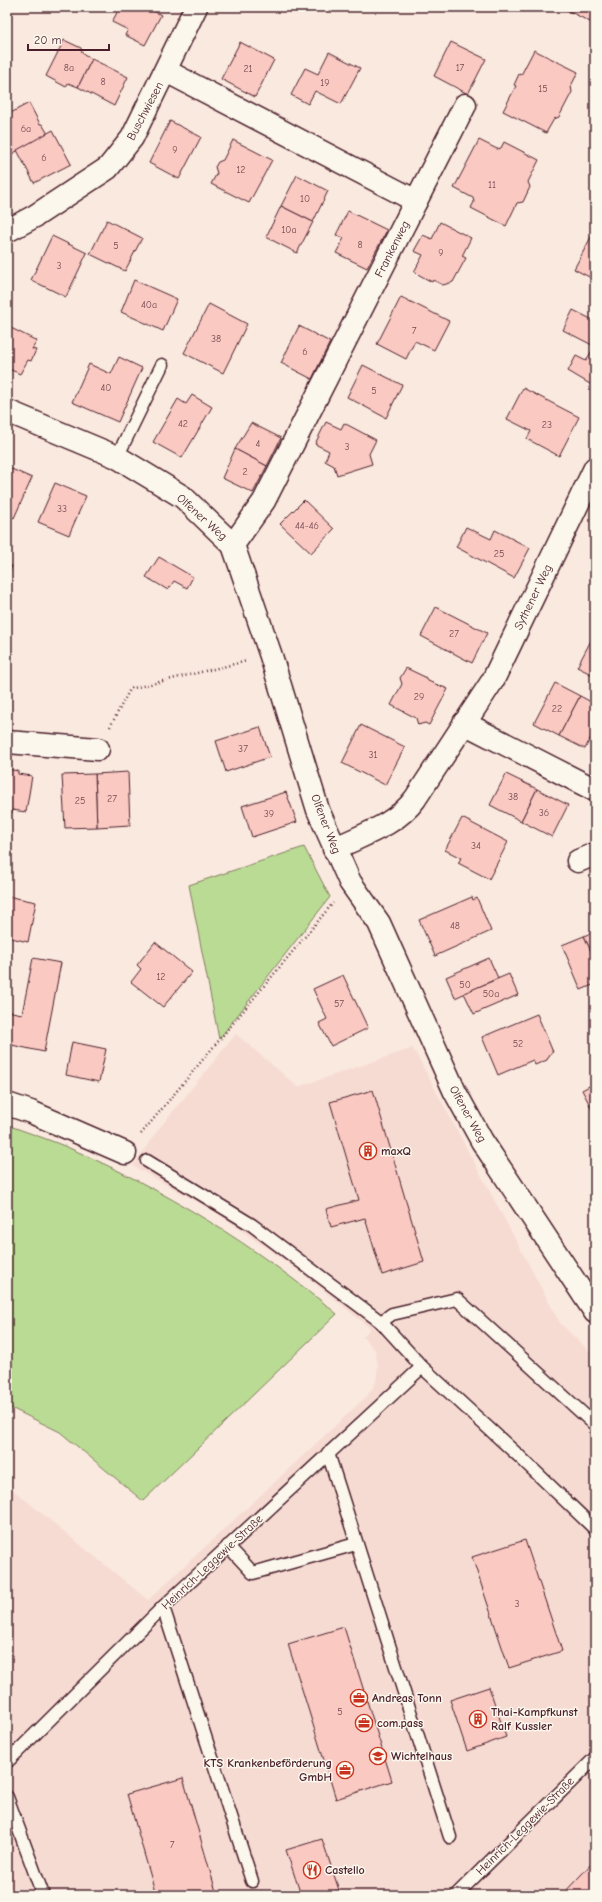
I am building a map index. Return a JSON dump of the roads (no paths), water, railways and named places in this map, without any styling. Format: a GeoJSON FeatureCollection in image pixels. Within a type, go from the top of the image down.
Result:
{"type":"FeatureCollection","features":[{"type":"Feature","properties":{"kind":"street","name":"Buschwiesen"},"geometry":{"type":"LineString","coordinates":[[7,231],[35,216],[108,168],[132,138],[196,7]]}},
{"type":"Feature","properties":{"kind":"street"},"geometry":{"type":"LineString","coordinates":[[166,71],[416,201]]}},
{"type":"Feature","properties":{"kind":"street","name":"Frankenweg"},"geometry":{"type":"LineString","coordinates":[[233,545],[264,501],[465,105]]}},
{"type":"Feature","properties":{"kind":"street","name":"Olfener Weg"},"geometry":{"type":"LineString","coordinates":[[7,411],[117,457],[183,497],[233,545],[271,656],[318,810],[334,849],[350,882],[379,923],[455,1092],[478,1134],[595,1312]]}},
{"type":"Feature","properties":{"kind":"street","name":"Sythener Weg"},"geometry":{"type":"LineString","coordinates":[[334,849],[396,818],[407,810],[492,680],[595,468]]}},
{"type":"Feature","properties":{"kind":"street"},"geometry":{"type":"LineString","coordinates":[[464,723],[595,790]]}},
{"type":"Feature","properties":{"kind":"street"},"geometry":{"type":"LineString","coordinates":[[7,742],[98,749]]}},
{"type":"Feature","properties":{"kind":"street"},"geometry":{"type":"LineString","coordinates":[[7,1104],[31,1112],[125,1153]]}},
{"type":"Feature","properties":{"kind":"lane"},"geometry":{"type":"LineString","coordinates":[[117,457],[162,364]]}},
{"type":"Feature","properties":{"kind":"lane"},"geometry":{"type":"LineString","coordinates":[[147,1161],[252,1225],[380,1322],[422,1367],[521,1458],[595,1529]]}},
{"type":"Feature","properties":{"kind":"lane"},"geometry":{"type":"LineString","coordinates":[[380,1322],[392,1314],[457,1299],[593,1423]]}},
{"type":"Feature","properties":{"kind":"lane","name":"Heinrich-Leggewie-Straße"},"geometry":{"type":"LineString","coordinates":[[7,1762],[228,1546],[422,1367]]}},
{"type":"Feature","properties":{"kind":"lane"},"geometry":{"type":"LineString","coordinates":[[328,1453],[450,1837]]}},
{"type":"Feature","properties":{"kind":"lane"},"geometry":{"type":"LineString","coordinates":[[228,1546],[253,1573],[356,1544]]}},
{"type":"Feature","properties":{"kind":"lane"},"geometry":{"type":"LineString","coordinates":[[164,1607],[252,1881]]}},
{"type":"Feature","properties":{"kind":"lane","name":"Heinrich-Leggewie-Straße"},"geometry":{"type":"LineString","coordinates":[[456,1895],[595,1758]]}},
{"type":"Feature","properties":{"kind":"lane"},"geometry":{"type":"LineString","coordinates":[[7,1797],[43,1895]]}},
{"type":"Feature","properties":{"kind":"place","name":"maxQ"},"geometry":{"type":"Point","coordinates":[368,1151]}},
{"type":"Feature","properties":{"kind":"place","name":"Andreas Tonn"},"geometry":{"type":"Point","coordinates":[359,1698]}},
{"type":"Feature","properties":{"kind":"place","name":"Thai-Kampfkunst Ralf Kussler"},"geometry":{"type":"Point","coordinates":[478,1719]}},
{"type":"Feature","properties":{"kind":"place","name":"com.pass"},"geometry":{"type":"Point","coordinates":[364,1723]}},
{"type":"Feature","properties":{"kind":"place","name":"Wichtelhaus"},"geometry":{"type":"Point","coordinates":[378,1756]}},
{"type":"Feature","properties":{"kind":"place","name":"KTS Krankenbeförderung GmbH"},"geometry":{"type":"Point","coordinates":[345,1770]}},
{"type":"Feature","properties":{"kind":"place","name":"Castello"},"geometry":{"type":"Point","coordinates":[312,1870]}}]}
